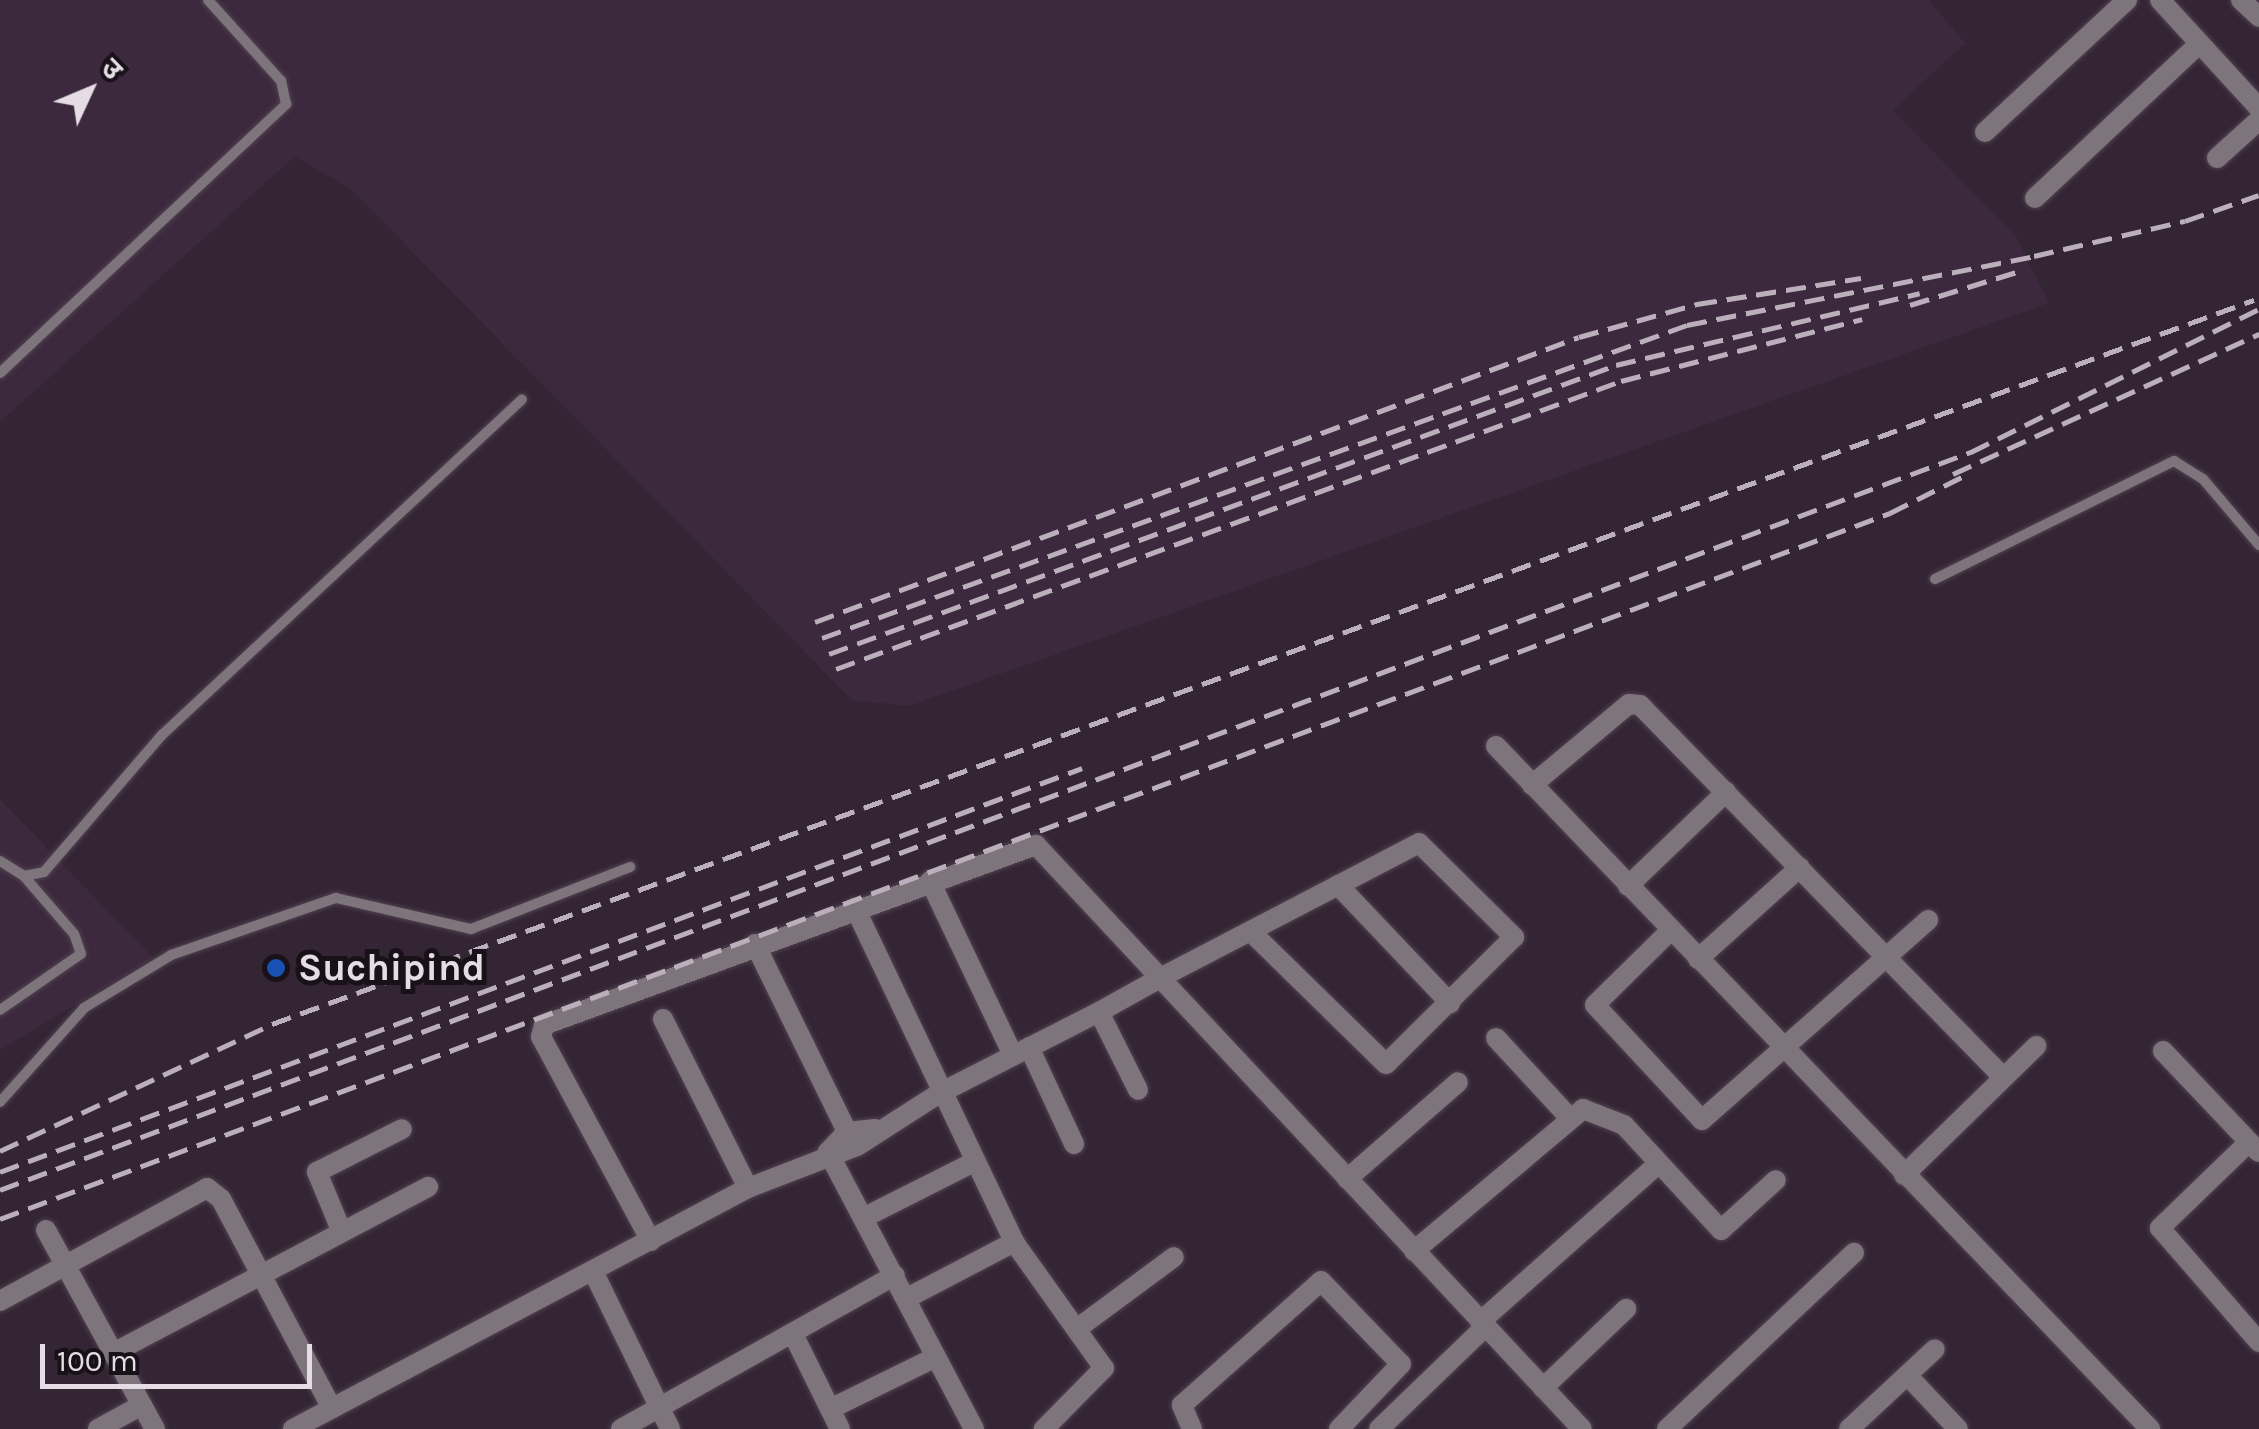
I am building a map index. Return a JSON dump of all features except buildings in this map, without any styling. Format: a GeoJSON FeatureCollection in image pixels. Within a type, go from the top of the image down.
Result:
{"type":"FeatureCollection","features":[{"type":"Feature","properties":{"kind":"street"},"geometry":{"type":"LineString","coordinates":[[1985,132],[2127,0]]}},
{"type":"Feature","properties":{"kind":"street"},"geometry":{"type":"LineString","coordinates":[[2160,0],[2259,108]]}},
{"type":"Feature","properties":{"kind":"street"},"geometry":{"type":"LineString","coordinates":[[2241,0],[2259,17]]}},
{"type":"Feature","properties":{"kind":"street"},"geometry":{"type":"LineString","coordinates":[[2035,198],[2200,43]]}},
{"type":"Feature","properties":{"kind":"street"},"geometry":{"type":"LineString","coordinates":[[2217,158],[2259,120]]}},
{"type":"Feature","properties":{"kind":"street"},"geometry":{"type":"LineString","coordinates":[[1532,786],[1634,703],[1726,792],[2003,1078]]}},
{"type":"Feature","properties":{"kind":"street"},"geometry":{"type":"LineString","coordinates":[[1496,746],[2150,1429]]}},
{"type":"Feature","properties":{"kind":"street"},"geometry":{"type":"LineString","coordinates":[[1628,886],[1726,792]]}},
{"type":"Feature","properties":{"kind":"street"},"geometry":{"type":"LineString","coordinates":[[651,1241],[541,1029],[756,944],[1036,844],[1582,1429]]}},
{"type":"Feature","properties":{"kind":"street"},"geometry":{"type":"LineString","coordinates":[[293,1429],[748,1188],[828,1152],[857,1146],[875,1130],[940,1093],[1250,931],[1422,844],[1512,933],[1450,1002],[1382,1063],[1250,931]]}},
{"type":"Feature","properties":{"kind":"street"},"geometry":{"type":"LineString","coordinates":[[1698,960],[1800,868]]}},
{"type":"Feature","properties":{"kind":"street"},"geometry":{"type":"LineString","coordinates":[[930,880],[1074,1144]]}},
{"type":"Feature","properties":{"kind":"street"},"geometry":{"type":"LineString","coordinates":[[1338,886],[1450,1002]]}},
{"type":"Feature","properties":{"kind":"street"},"geometry":{"type":"LineString","coordinates":[[855,908],[1014,1242],[1104,1368],[1051,1427]]}},
{"type":"Feature","properties":{"kind":"street"},"geometry":{"type":"LineString","coordinates":[[1670,931],[1598,999],[1596,1010],[1702,1120],[1928,920]]}},
{"type":"Feature","properties":{"kind":"street"},"geometry":{"type":"LineString","coordinates":[[756,944],[847,1132]]}},
{"type":"Feature","properties":{"kind":"street"},"geometry":{"type":"LineString","coordinates":[[1099,1012],[1138,1090]]}},
{"type":"Feature","properties":{"kind":"street"},"geometry":{"type":"LineString","coordinates":[[663,1019],[748,1188]]}},
{"type":"Feature","properties":{"kind":"street"},"geometry":{"type":"LineString","coordinates":[[1496,1038],[1568,1116]]}},
{"type":"Feature","properties":{"kind":"street"},"geometry":{"type":"LineString","coordinates":[[1904,1175],[2036,1046]]}},
{"type":"Feature","properties":{"kind":"street"},"geometry":{"type":"LineString","coordinates":[[2164,1051],[2254,1147],[2160,1228],[2259,1342]]}},
{"type":"Feature","properties":{"kind":"street"},"geometry":{"type":"LineString","coordinates":[[1347,1178],[1458,1082]]}},
{"type":"Feature","properties":{"kind":"street"},"geometry":{"type":"LineString","coordinates":[[1414,1251],[1568,1116],[1606,1113],[1721,1230],[1776,1180]]}},
{"type":"Feature","properties":{"kind":"street"},"geometry":{"type":"LineString","coordinates":[[341,1230],[317,1172],[402,1129]]}},
{"type":"Feature","properties":{"kind":"street"},"geometry":{"type":"LineString","coordinates":[[828,1152],[847,1132],[875,1130]]}},
{"type":"Feature","properties":{"kind":"street"},"geometry":{"type":"LineString","coordinates":[[828,1152],[974,1429]]}},
{"type":"Feature","properties":{"kind":"street"},"geometry":{"type":"LineString","coordinates":[[862,1218],[974,1162]]}},
{"type":"Feature","properties":{"kind":"street"},"geometry":{"type":"LineString","coordinates":[[1378,1429],[1482,1325],[1656,1166]]}},
{"type":"Feature","properties":{"kind":"street"},"geometry":{"type":"LineString","coordinates":[[115,1352],[428,1187]]}},
{"type":"Feature","properties":{"kind":"street"},"geometry":{"type":"LineString","coordinates":[[0,1301],[208,1188],[262,1274],[331,1407]]}},
{"type":"Feature","properties":{"kind":"street"},"geometry":{"type":"LineString","coordinates":[[46,1230],[155,1429]]}},
{"type":"Feature","properties":{"kind":"street"},"geometry":{"type":"LineString","coordinates":[[907,1298],[1014,1242]]}},
{"type":"Feature","properties":{"kind":"street"},"geometry":{"type":"LineString","coordinates":[[1667,1429],[1854,1253]]}},
{"type":"Feature","properties":{"kind":"street"},"geometry":{"type":"LineString","coordinates":[[1078,1328],[1174,1257]]}},
{"type":"Feature","properties":{"kind":"street"},"geometry":{"type":"LineString","coordinates":[[593,1271],[670,1429]]}},
{"type":"Feature","properties":{"kind":"street"},"geometry":{"type":"LineString","coordinates":[[620,1429],[895,1275]]}},
{"type":"Feature","properties":{"kind":"street"},"geometry":{"type":"LineString","coordinates":[[1192,1429],[1182,1405],[1321,1281],[1401,1364],[1339,1429]]}},
{"type":"Feature","properties":{"kind":"street"},"geometry":{"type":"LineString","coordinates":[[1543,1388],[1626,1308]]}},
{"type":"Feature","properties":{"kind":"street"},"geometry":{"type":"LineString","coordinates":[[793,1334],[840,1429]]}},
{"type":"Feature","properties":{"kind":"street"},"geometry":{"type":"LineString","coordinates":[[1849,1429],[1935,1349]]}},
{"type":"Feature","properties":{"kind":"street"},"geometry":{"type":"LineString","coordinates":[[830,1409],[936,1356]]}},
{"type":"Feature","properties":{"kind":"street"},"geometry":{"type":"LineString","coordinates":[[1907,1375],[1958,1429]]}},
{"type":"Feature","properties":{"kind":"street"},"geometry":{"type":"LineString","coordinates":[[98,1429],[142,1404]]}},
{"type":"Feature","properties":{"kind":"lane"},"geometry":{"type":"LineString","coordinates":[[0,373],[286,104],[281,81],[208,0]]}},
{"type":"Feature","properties":{"kind":"lane"},"geometry":{"type":"LineString","coordinates":[[24,876],[44,872],[162,735],[522,399]]}},
{"type":"Feature","properties":{"kind":"lane"},"geometry":{"type":"LineString","coordinates":[[1935,578],[2174,461],[2203,479],[2259,546]]}},
{"type":"Feature","properties":{"kind":"lane"},"geometry":{"type":"LineString","coordinates":[[0,862],[24,876],[80,942],[81,954],[0,1010]]}},
{"type":"Feature","properties":{"kind":"lane"},"geometry":{"type":"LineString","coordinates":[[0,1102],[84,1008],[157,960],[336,898],[471,929],[630,867]]}},
{"type":"Feature","properties":{"kind":"shaded area"},"geometry":{"type":"Polygon","coordinates":[[[0,0],[1929,0],[1965,43],[1893,110],[2017,238],[2049,303],[909,706],[852,700],[352,190],[295,156],[0,422],[0,0]]]}},
{"type":"Feature","properties":{"kind":"shaded area"},"geometry":{"type":"Polygon","coordinates":[[[0,799],[153,958],[0,1050],[0,799]]]}},
{"type":"Feature","properties":{"kind":"railway"},"geometry":{"type":"LineString","coordinates":[[822,638],[1687,325],[2034,256],[2185,221],[2259,195]]}},
{"type":"Feature","properties":{"kind":"railway"},"geometry":{"type":"LineString","coordinates":[[1910,305],[2020,271]]}},
{"type":"Feature","properties":{"kind":"railway"},"geometry":{"type":"LineString","coordinates":[[815,622],[1579,337],[1697,304],[1861,278]]}},
{"type":"Feature","properties":{"kind":"railway"},"geometry":{"type":"LineString","coordinates":[[829,654],[1616,365],[1920,293]]}},
{"type":"Feature","properties":{"kind":"railway"},"geometry":{"type":"LineString","coordinates":[[0,1151],[272,1024],[2254,300]]}},
{"type":"Feature","properties":{"kind":"railway"},"geometry":{"type":"LineString","coordinates":[[0,1190],[1971,452],[2259,309]]}},
{"type":"Feature","properties":{"kind":"railway"},"geometry":{"type":"LineString","coordinates":[[836,669],[1621,381],[1862,319]]}},
{"type":"Feature","properties":{"kind":"railway"},"geometry":{"type":"LineString","coordinates":[[1953,474],[2259,334]]}},
{"type":"Feature","properties":{"kind":"railway"},"geometry":{"type":"LineString","coordinates":[[0,1219],[1890,513],[1968,474]]}},
{"type":"Feature","properties":{"kind":"railway"},"geometry":{"type":"LineString","coordinates":[[0,1172],[1082,768]]}},
{"type":"Feature","properties":{"kind":"place","name":"Suchipind"},"geometry":{"type":"Point","coordinates":[276,968]}}]}
